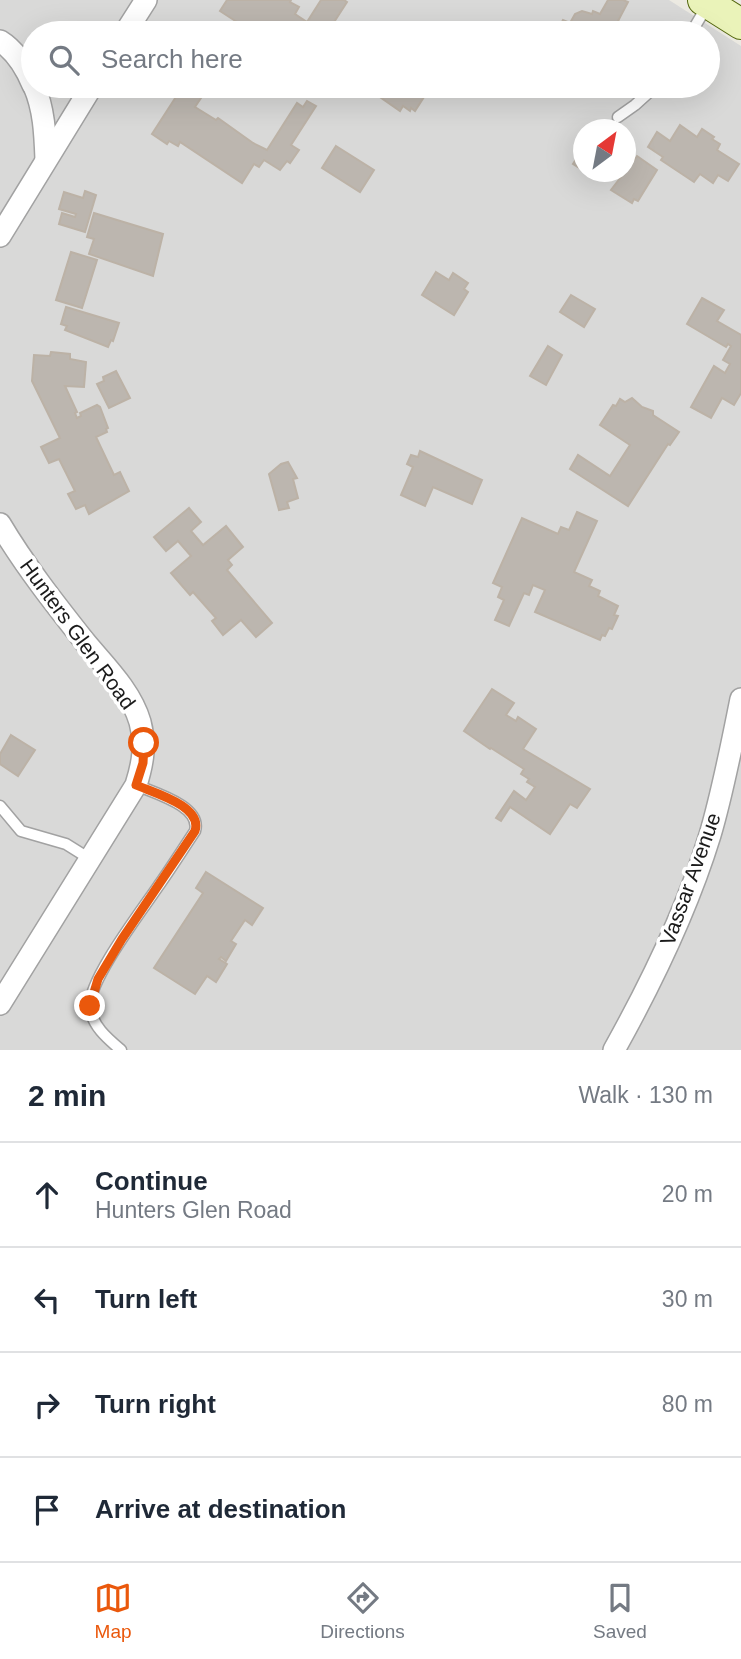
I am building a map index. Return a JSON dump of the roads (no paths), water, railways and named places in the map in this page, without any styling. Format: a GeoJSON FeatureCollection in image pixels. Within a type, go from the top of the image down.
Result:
{"type":"FeatureCollection","features":[{"type":"Feature","properties":{"kind":"main road"},"geometry":{"type":"LineString","coordinates":[[706,2],[741,24]]}},
{"type":"Feature","properties":{"kind":"street"},"geometry":{"type":"LineString","coordinates":[[132,21],[146,0]]}},
{"type":"Feature","properties":{"kind":"street"},"geometry":{"type":"LineString","coordinates":[[4,43],[21,64]]}},
{"type":"Feature","properties":{"kind":"street"},"geometry":{"type":"LineString","coordinates":[[40,98],[45,129],[46,159]]}},
{"type":"Feature","properties":{"kind":"street"},"geometry":{"type":"LineString","coordinates":[[0,236],[84,98]]}},
{"type":"Feature","properties":{"kind":"street","name":"Hunters Glen Road"},"geometry":{"type":"LineString","coordinates":[[0,523],[7,543],[130,698],[144,743],[143,763],[136,785],[0,1004]]}},
{"type":"Feature","properties":{"kind":"street","name":"Vassar Avenue"},"geometry":{"type":"LineString","coordinates":[[614,1050],[647,989],[693,883],[710,834],[741,699]]}},
{"type":"Feature","properties":{"kind":"lane"},"geometry":{"type":"LineString","coordinates":[[697,21],[706,2]]}},
{"type":"Feature","properties":{"kind":"lane"},"geometry":{"type":"LineString","coordinates":[[618,117],[643,98]]}},
{"type":"Feature","properties":{"kind":"lane"},"geometry":{"type":"LineString","coordinates":[[121,1050],[98,1028],[90,1006],[98,979],[197,824],[195,816],[181,804],[136,785]]}},
{"type":"Feature","properties":{"kind":"lane"},"geometry":{"type":"LineString","coordinates":[[0,806],[21,831],[66,844],[90,859]]}}]}
